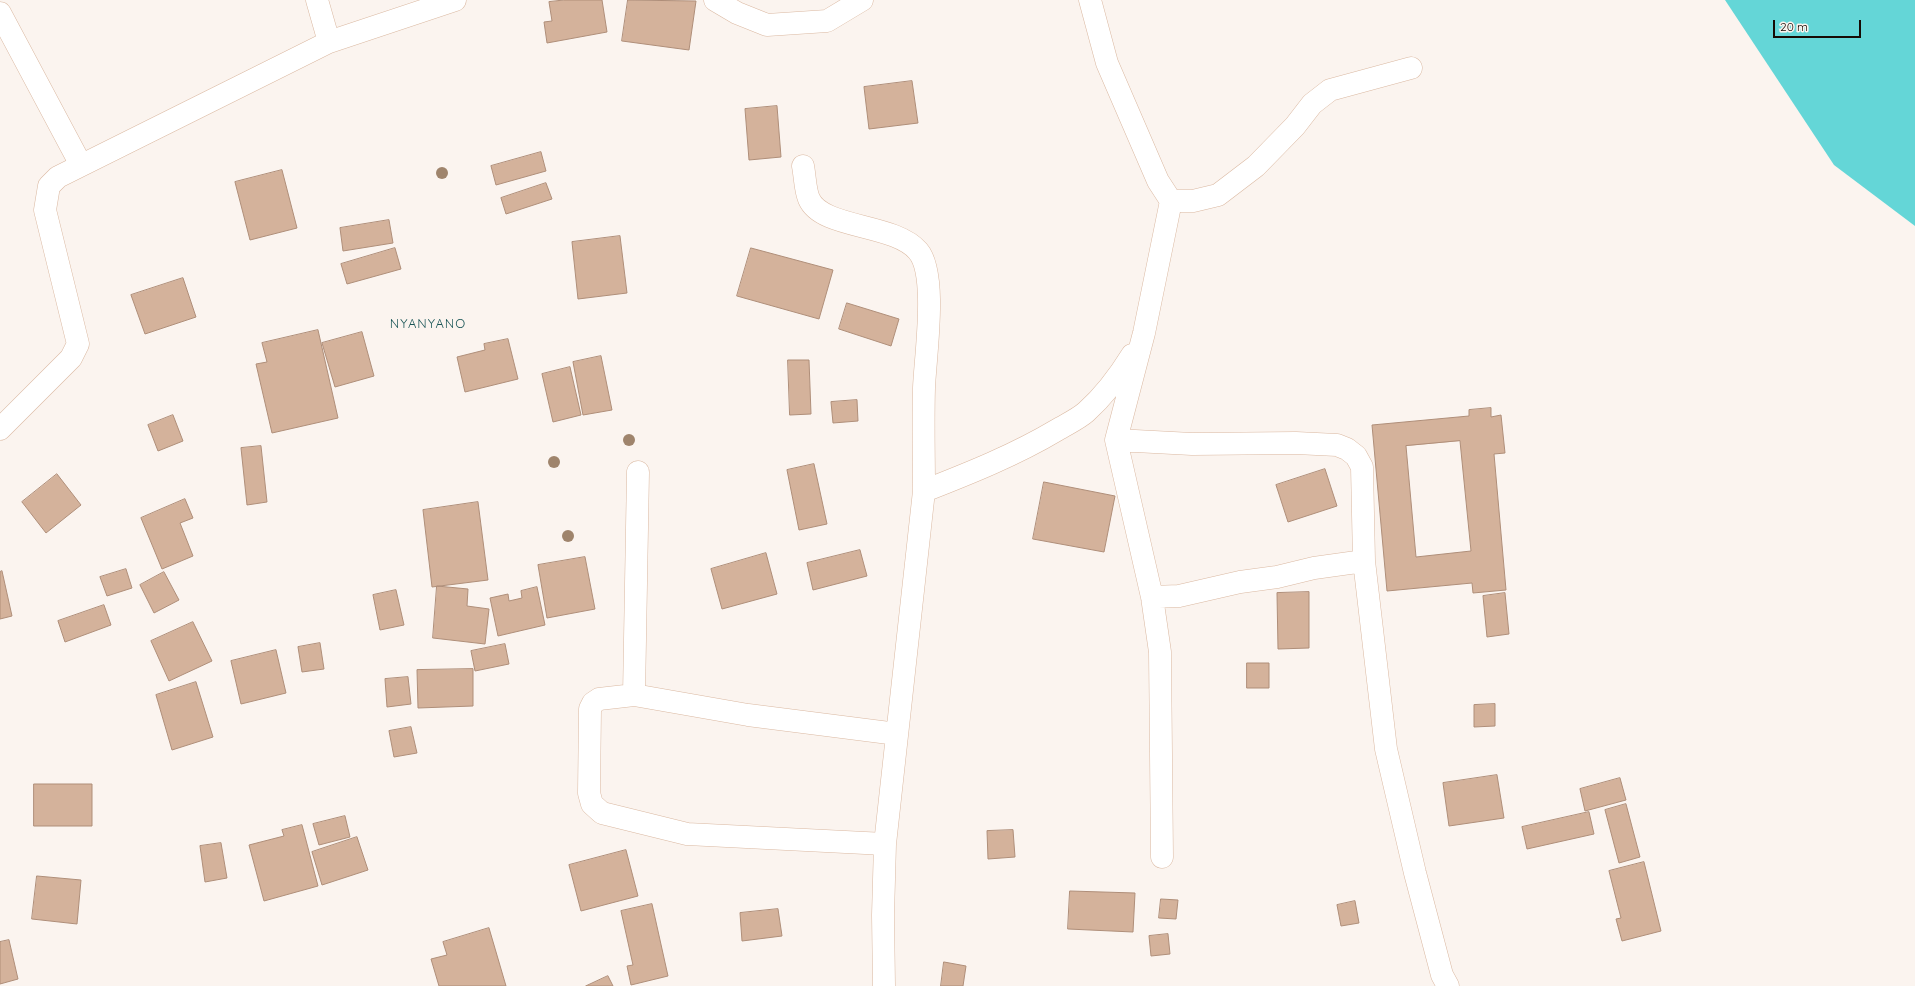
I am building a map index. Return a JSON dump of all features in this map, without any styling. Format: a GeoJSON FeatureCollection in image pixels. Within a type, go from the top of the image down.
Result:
{"type":"FeatureCollection","features":[{"type":"Feature","properties":{"kind":"street"},"geometry":{"type":"LineString","coordinates":[[317,0],[329,42]]}},
{"type":"Feature","properties":{"kind":"street"},"geometry":{"type":"LineString","coordinates":[[0,429],[71,358],[78,344],[45,210],[49,186],[58,176],[329,42],[455,0]]}},
{"type":"Feature","properties":{"kind":"street"},"geometry":{"type":"LineString","coordinates":[[715,0],[737,13],[767,25],[827,21],[862,0]]}},
{"type":"Feature","properties":{"kind":"street"},"geometry":{"type":"LineString","coordinates":[[1090,0],[1107,63],[1158,180],[1171,201],[1144,333],[1116,440],[1152,597],[1160,652],[1162,857]]}},
{"type":"Feature","properties":{"kind":"street"},"geometry":{"type":"LineString","coordinates":[[0,13],[81,165]]}},
{"type":"Feature","properties":{"kind":"street"},"geometry":{"type":"LineString","coordinates":[[1171,201],[1194,201],[1218,195],[1256,166],[1274,148],[1312,104],[1330,90],[1411,68]]}},
{"type":"Feature","properties":{"kind":"street"},"geometry":{"type":"LineString","coordinates":[[804,166],[809,199],[817,210],[854,225],[893,234],[919,252],[926,269],[928,283],[928,322],[924,389],[924,491],[885,844],[883,915],[884,986]]}},
{"type":"Feature","properties":{"kind":"street"},"geometry":{"type":"LineString","coordinates":[[924,491],[990,466],[1047,436],[1084,414],[1103,396],[1120,374],[1144,333]]}},
{"type":"Feature","properties":{"kind":"street"},"geometry":{"type":"LineString","coordinates":[[1116,440],[1192,444],[1296,443],[1337,445],[1347,449],[1356,456],[1362,467],[1364,561],[1386,749],[1426,916],[1442,975],[1448,986]]}},
{"type":"Feature","properties":{"kind":"street"},"geometry":{"type":"LineString","coordinates":[[634,695],[638,472]]}},
{"type":"Feature","properties":{"kind":"street"},"geometry":{"type":"LineString","coordinates":[[1152,597],[1179,596],[1240,582],[1277,577],[1314,568],[1364,561]]}},
{"type":"Feature","properties":{"kind":"street"},"geometry":{"type":"LineString","coordinates":[[885,844],[687,834],[602,813],[592,804],[589,793],[590,709],[593,703],[599,699],[634,695],[748,715],[897,734]]}},
{"type":"Feature","properties":{"kind":"water"},"geometry":{"type":"Polygon","coordinates":[[[1725,0],[1915,0],[1915,226],[1834,165],[1725,0]]]}},
{"type":"Feature","properties":{"kind":"building"},"geometry":{"type":"Polygon","coordinates":[[[564,0],[602,0],[607,32],[547,43],[544,22],[552,21],[549,2],[564,0]]]}},
{"type":"Feature","properties":{"kind":"building"},"geometry":{"type":"Polygon","coordinates":[[[628,0],[696,1],[689,50],[622,41],[628,0]]]}},
{"type":"Feature","properties":{"kind":"building"},"geometry":{"type":"Polygon","coordinates":[[[912,81],[918,123],[869,129],[864,87],[912,81]]]}},
{"type":"Feature","properties":{"kind":"building"},"geometry":{"type":"Polygon","coordinates":[[[777,106],[781,157],[749,160],[745,109],[777,106]]]}},
{"type":"Feature","properties":{"kind":"building"},"geometry":{"type":"Polygon","coordinates":[[[541,152],[546,171],[496,185],[491,166],[541,152]]]}},
{"type":"Feature","properties":{"kind":"building"},"geometry":{"type":"Polygon","coordinates":[[[282,170],[297,228],[250,240],[235,182],[282,170]]]}},
{"type":"Feature","properties":{"kind":"building"},"geometry":{"type":"Polygon","coordinates":[[[546,183],[552,199],[506,214],[501,198],[546,183]]]}},
{"type":"Feature","properties":{"kind":"building"},"geometry":{"type":"Polygon","coordinates":[[[389,220],[393,243],[343,251],[340,228],[389,220]]]}},
{"type":"Feature","properties":{"kind":"building"},"geometry":{"type":"Polygon","coordinates":[[[620,236],[627,293],[578,299],[572,242],[620,236]]]}},
{"type":"Feature","properties":{"kind":"building"},"geometry":{"type":"Polygon","coordinates":[[[395,248],[401,269],[347,284],[341,264],[395,248]]]}},
{"type":"Feature","properties":{"kind":"building"},"geometry":{"type":"Polygon","coordinates":[[[751,248],[833,270],[819,319],[737,296],[751,248]]]}},
{"type":"Feature","properties":{"kind":"building"},"geometry":{"type":"Polygon","coordinates":[[[183,278],[196,317],[145,334],[131,295],[183,278]]]}},
{"type":"Feature","properties":{"kind":"building"},"geometry":{"type":"Polygon","coordinates":[[[847,303],[899,319],[891,346],[839,329],[847,303]]]}},
{"type":"Feature","properties":{"kind":"building"},"geometry":{"type":"Polygon","coordinates":[[[318,330],[338,418],[272,433],[256,364],[267,362],[262,343],[318,330]]]}},
{"type":"Feature","properties":{"kind":"building"},"geometry":{"type":"Polygon","coordinates":[[[362,332],[374,376],[335,387],[322,343],[362,332]]]}},
{"type":"Feature","properties":{"kind":"building"},"geometry":{"type":"Polygon","coordinates":[[[508,339],[518,379],[465,392],[457,357],[485,350],[484,344],[508,339]]]}},
{"type":"Feature","properties":{"kind":"building"},"geometry":{"type":"Polygon","coordinates":[[[601,356],[612,410],[583,415],[573,362],[601,356]]]}},
{"type":"Feature","properties":{"kind":"building"},"geometry":{"type":"Polygon","coordinates":[[[788,360],[809,360],[811,414],[790,415],[788,360]]]}},
{"type":"Feature","properties":{"kind":"building"},"geometry":{"type":"Polygon","coordinates":[[[570,367],[581,415],[553,422],[542,374],[570,367]]]}},
{"type":"Feature","properties":{"kind":"building"},"geometry":{"type":"Polygon","coordinates":[[[857,400],[858,421],[833,423],[831,402],[857,400]]]}},
{"type":"Feature","properties":{"kind":"building"},"geometry":{"type":"Polygon","coordinates":[[[1491,408],[1491,417],[1501,415],[1505,453],[1494,454],[1506,590],[1473,593],[1472,583],[1387,591],[1372,425],[1469,416],[1469,410],[1491,408]],[[1460,441],[1406,446],[1416,557],[1471,551],[1460,441]]]}},
{"type":"Feature","properties":{"kind":"building"},"geometry":{"type":"Polygon","coordinates":[[[173,415],[183,441],[158,451],[148,425],[173,415]]]}},
{"type":"Feature","properties":{"kind":"building"},"geometry":{"type":"Polygon","coordinates":[[[261,446],[267,502],[247,505],[241,448],[261,446]]]}},
{"type":"Feature","properties":{"kind":"building"},"geometry":{"type":"Polygon","coordinates":[[[814,464],[827,524],[799,530],[787,470],[814,464]]]}},
{"type":"Feature","properties":{"kind":"building"},"geometry":{"type":"Polygon","coordinates":[[[1325,469],[1337,506],[1288,522],[1276,485],[1325,469]]]}},
{"type":"Feature","properties":{"kind":"building"},"geometry":{"type":"Polygon","coordinates":[[[57,474],[81,505],[46,533],[22,502],[57,474]]]}},
{"type":"Feature","properties":{"kind":"building"},"geometry":{"type":"Polygon","coordinates":[[[1044,482],[1115,496],[1104,552],[1033,539],[1044,482]]]}},
{"type":"Feature","properties":{"kind":"building"},"geometry":{"type":"Polygon","coordinates":[[[185,499],[193,518],[180,523],[193,556],[162,569],[141,518],[185,499]]]}},
{"type":"Feature","properties":{"kind":"building"},"geometry":{"type":"Polygon","coordinates":[[[478,502],[488,580],[432,587],[423,510],[478,502]]]}},
{"type":"Feature","properties":{"kind":"building"},"geometry":{"type":"Polygon","coordinates":[[[860,550],[867,576],[813,590],[807,563],[860,550]]]}},
{"type":"Feature","properties":{"kind":"building"},"geometry":{"type":"Polygon","coordinates":[[[766,553],[777,594],[722,609],[711,569],[766,553]]]}},
{"type":"Feature","properties":{"kind":"building"},"geometry":{"type":"Polygon","coordinates":[[[585,557],[595,609],[547,618],[538,565],[585,557]]]}},
{"type":"Feature","properties":{"kind":"building"},"geometry":{"type":"Polygon","coordinates":[[[126,569],[132,588],[107,596],[100,577],[126,569]]]}},
{"type":"Feature","properties":{"kind":"building"},"geometry":{"type":"Polygon","coordinates":[[[2,571],[12,616],[0,619],[0,572],[2,571]]]}},
{"type":"Feature","properties":{"kind":"building"},"geometry":{"type":"Polygon","coordinates":[[[164,572],[179,600],[154,613],[140,585],[164,572]]]}},
{"type":"Feature","properties":{"kind":"building"},"geometry":{"type":"Polygon","coordinates":[[[437,586],[468,589],[467,606],[489,609],[485,644],[433,638],[437,586]]]}},
{"type":"Feature","properties":{"kind":"building"},"geometry":{"type":"Polygon","coordinates":[[[537,587],[545,625],[498,636],[490,598],[508,594],[509,601],[522,598],[521,591],[537,587]]]}},
{"type":"Feature","properties":{"kind":"building"},"geometry":{"type":"Polygon","coordinates":[[[396,590],[404,625],[380,630],[373,595],[396,590]]]}},
{"type":"Feature","properties":{"kind":"building"},"geometry":{"type":"Polygon","coordinates":[[[1309,592],[1309,648],[1278,649],[1277,593],[1309,592]]]}},
{"type":"Feature","properties":{"kind":"building"},"geometry":{"type":"Polygon","coordinates":[[[1505,593],[1509,634],[1487,637],[1483,596],[1505,593]]]}},
{"type":"Feature","properties":{"kind":"building"},"geometry":{"type":"Polygon","coordinates":[[[104,605],[111,625],[65,642],[58,621],[104,605]]]}},
{"type":"Feature","properties":{"kind":"building"},"geometry":{"type":"Polygon","coordinates":[[[193,622],[212,661],[169,681],[151,641],[193,622]]]}},
{"type":"Feature","properties":{"kind":"building"},"geometry":{"type":"Polygon","coordinates":[[[320,643],[324,669],[302,672],[298,647],[320,643]]]}},
{"type":"Feature","properties":{"kind":"building"},"geometry":{"type":"Polygon","coordinates":[[[505,644],[509,664],[475,671],[471,651],[505,644]]]}},
{"type":"Feature","properties":{"kind":"building"},"geometry":{"type":"Polygon","coordinates":[[[276,650],[286,693],[241,704],[231,661],[276,650]]]}},
{"type":"Feature","properties":{"kind":"building"},"geometry":{"type":"Polygon","coordinates":[[[1247,663],[1269,663],[1269,688],[1247,688],[1247,663]]]}},
{"type":"Feature","properties":{"kind":"building"},"geometry":{"type":"Polygon","coordinates":[[[473,669],[473,706],[418,708],[417,670],[473,669]]]}},
{"type":"Feature","properties":{"kind":"building"},"geometry":{"type":"Polygon","coordinates":[[[408,677],[411,704],[387,707],[385,679],[408,677]]]}},
{"type":"Feature","properties":{"kind":"building"},"geometry":{"type":"Polygon","coordinates":[[[196,682],[213,737],[172,750],[156,695],[196,682]]]}},
{"type":"Feature","properties":{"kind":"building"},"geometry":{"type":"Polygon","coordinates":[[[1495,704],[1495,726],[1474,727],[1474,705],[1495,704]]]}},
{"type":"Feature","properties":{"kind":"building"},"geometry":{"type":"Polygon","coordinates":[[[411,727],[417,753],[394,757],[389,731],[411,727]]]}},
{"type":"Feature","properties":{"kind":"building"},"geometry":{"type":"Polygon","coordinates":[[[1497,775],[1504,818],[1449,826],[1443,783],[1497,775]]]}},
{"type":"Feature","properties":{"kind":"building"},"geometry":{"type":"Polygon","coordinates":[[[1620,778],[1626,800],[1585,811],[1580,789],[1620,778]]]}},
{"type":"Feature","properties":{"kind":"building"},"geometry":{"type":"Polygon","coordinates":[[[34,784],[92,784],[92,826],[34,826],[34,784]]]}},
{"type":"Feature","properties":{"kind":"building"},"geometry":{"type":"Polygon","coordinates":[[[1626,804],[1640,857],[1619,863],[1605,810],[1626,804]]]}},
{"type":"Feature","properties":{"kind":"building"},"geometry":{"type":"Polygon","coordinates":[[[1589,812],[1594,834],[1527,849],[1522,827],[1589,812]]]}},
{"type":"Feature","properties":{"kind":"building"},"geometry":{"type":"Polygon","coordinates":[[[345,816],[350,837],[319,845],[313,824],[345,816]]]}},
{"type":"Feature","properties":{"kind":"building"},"geometry":{"type":"Polygon","coordinates":[[[302,825],[318,886],[264,901],[249,845],[284,836],[282,830],[302,825]]]}},
{"type":"Feature","properties":{"kind":"building"},"geometry":{"type":"Polygon","coordinates":[[[1013,830],[1015,857],[988,859],[987,831],[1013,830]]]}},
{"type":"Feature","properties":{"kind":"building"},"geometry":{"type":"Polygon","coordinates":[[[357,837],[368,870],[322,885],[312,852],[357,837]]]}},
{"type":"Feature","properties":{"kind":"building"},"geometry":{"type":"Polygon","coordinates":[[[221,843],[227,878],[205,882],[200,846],[221,843]]]}},
{"type":"Feature","properties":{"kind":"building"},"geometry":{"type":"Polygon","coordinates":[[[626,850],[638,896],[581,911],[569,865],[626,850]]]}},
{"type":"Feature","properties":{"kind":"building"},"geometry":{"type":"Polygon","coordinates":[[[1644,862],[1661,931],[1622,941],[1616,919],[1621,918],[1609,871],[1644,862]]]}},
{"type":"Feature","properties":{"kind":"building"},"geometry":{"type":"Polygon","coordinates":[[[37,876],[81,880],[77,924],[32,919],[37,876]]]}},
{"type":"Feature","properties":{"kind":"building"},"geometry":{"type":"Polygon","coordinates":[[[1070,891],[1135,893],[1133,932],[1068,929],[1070,891]]]}},
{"type":"Feature","properties":{"kind":"building"},"geometry":{"type":"Polygon","coordinates":[[[1161,899],[1178,900],[1176,919],[1159,918],[1161,899]]]}},
{"type":"Feature","properties":{"kind":"building"},"geometry":{"type":"Polygon","coordinates":[[[1355,901],[1359,923],[1341,926],[1337,905],[1355,901]]]}},
{"type":"Feature","properties":{"kind":"building"},"geometry":{"type":"Polygon","coordinates":[[[652,904],[668,976],[631,985],[627,966],[633,965],[621,911],[652,904]]]}},
{"type":"Feature","properties":{"kind":"building"},"geometry":{"type":"Polygon","coordinates":[[[778,909],[782,936],[742,941],[740,913],[778,909]]]}},
{"type":"Feature","properties":{"kind":"building"},"geometry":{"type":"Polygon","coordinates":[[[489,928],[506,986],[439,986],[431,959],[447,955],[443,942],[489,928]]]}},
{"type":"Feature","properties":{"kind":"building"},"geometry":{"type":"Polygon","coordinates":[[[1168,934],[1170,954],[1151,956],[1149,936],[1168,934]]]}},
{"type":"Feature","properties":{"kind":"building"},"geometry":{"type":"Polygon","coordinates":[[[9,940],[18,979],[0,984],[0,942],[9,940]]]}},
{"type":"Feature","properties":{"kind":"building"},"geometry":{"type":"Polygon","coordinates":[[[944,962],[966,966],[963,986],[941,986],[944,962]]]}},
{"type":"Feature","properties":{"kind":"building"},"geometry":{"type":"Polygon","coordinates":[[[608,976],[613,986],[586,986],[608,976]]]}},
{"type":"Feature","properties":{"kind":"district","name":"NYANYANO"},"geometry":{"type":"Point","coordinates":[428,324]}}]}
